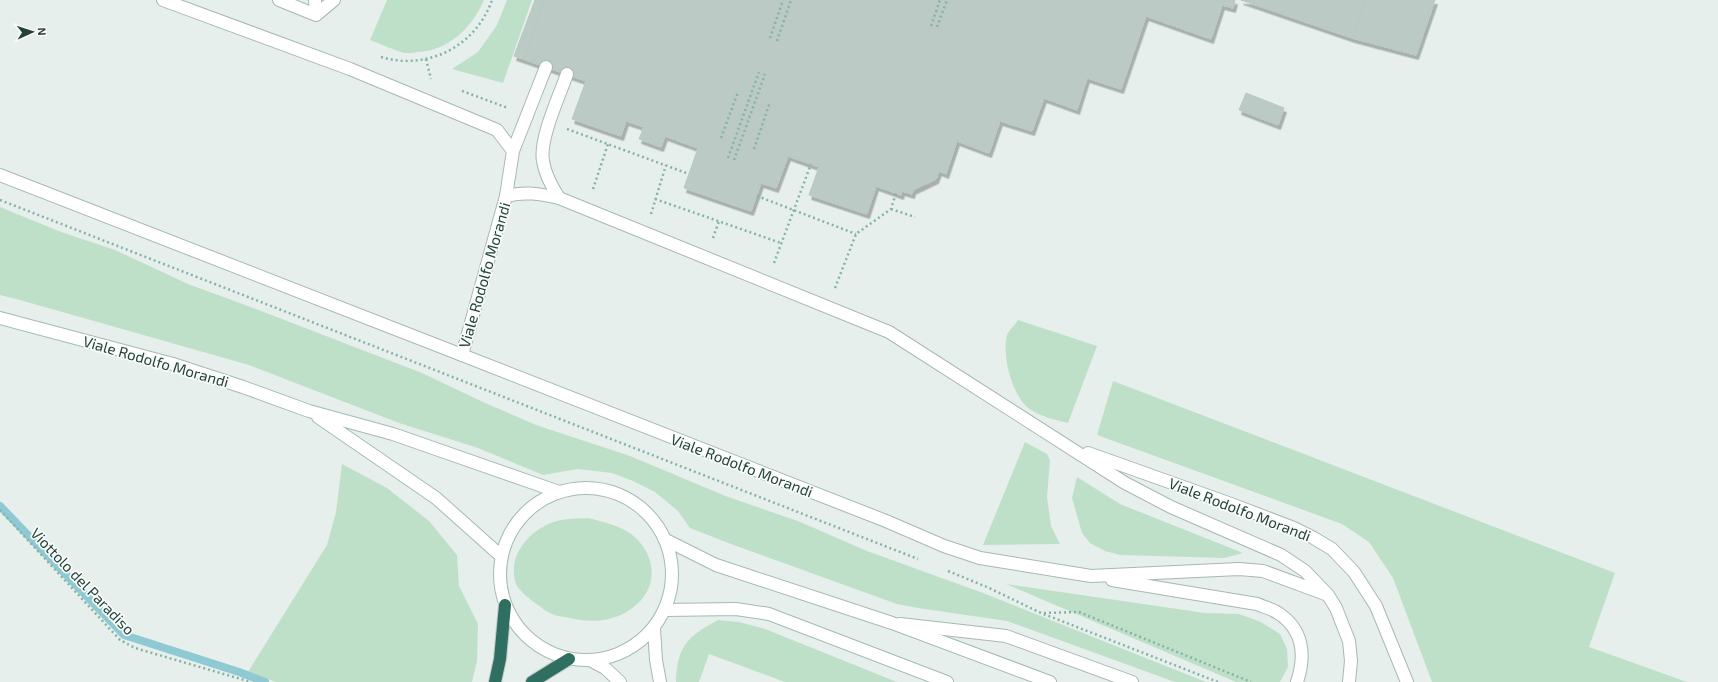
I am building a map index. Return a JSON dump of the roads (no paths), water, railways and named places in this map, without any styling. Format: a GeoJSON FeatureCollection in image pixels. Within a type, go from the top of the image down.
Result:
{"type":"FeatureCollection","features":[{"type":"Feature","properties":{"kind":"highway"},"geometry":{"type":"LineString","coordinates":[[495,682],[500,659],[505,605]]}},
{"type":"Feature","properties":{"kind":"highway"},"geometry":{"type":"LineString","coordinates":[[532,682],[569,659]]}},
{"type":"Feature","properties":{"kind":"street"},"geometry":{"type":"LineString","coordinates":[[163,0],[350,69],[497,130],[513,151]]}},
{"type":"Feature","properties":{"kind":"street"},"geometry":{"type":"LineString","coordinates":[[279,0],[316,15]]}},
{"type":"Feature","properties":{"kind":"street"},"geometry":{"type":"LineString","coordinates":[[315,0],[316,15]]}},
{"type":"Feature","properties":{"kind":"street"},"geometry":{"type":"LineString","coordinates":[[316,15],[334,0]]}},
{"type":"Feature","properties":{"kind":"street"},"geometry":{"type":"LineString","coordinates":[[506,196],[513,151],[546,67]]}},
{"type":"Feature","properties":{"kind":"street"},"geometry":{"type":"LineString","coordinates":[[559,198],[548,179],[543,160],[544,139],[567,74]]}},
{"type":"Feature","properties":{"kind":"street"},"geometry":{"type":"LineString","coordinates":[[0,175],[462,355]]}},
{"type":"Feature","properties":{"kind":"street","name":"Viale Rodolfo Morandi"},"geometry":{"type":"LineString","coordinates":[[1297,682],[1301,672],[1303,654],[1299,637],[1289,622],[1277,612],[1257,604],[980,558],[951,548],[886,521],[462,355],[506,196],[519,192],[532,192],[559,198],[889,332],[1125,483],[1171,507],[1281,555],[1305,571],[1328,595],[1336,608],[1349,641],[1351,661],[1348,682]]}},
{"type":"Feature","properties":{"kind":"street","name":"Viale Rodolfo Morandi"},"geometry":{"type":"LineString","coordinates":[[0,318],[172,364],[243,387],[309,411],[393,434],[559,492]]}},
{"type":"Feature","properties":{"kind":"street","name":"Viale Rodolfo Morandi"},"geometry":{"type":"LineString","coordinates":[[309,411],[436,498],[501,556]]}},
{"type":"Feature","properties":{"kind":"street","name":"Viale Rodolfo Morandi"},"geometry":{"type":"LineString","coordinates":[[1068,446],[1287,526],[1312,537],[1332,549],[1354,572],[1376,606],[1407,682]]}},
{"type":"Feature","properties":{"kind":"street"},"geometry":{"type":"LineString","coordinates":[[580,488],[602,488],[622,495],[640,506],[655,522],[666,540],[671,557],[673,576],[671,593],[665,610],[654,629],[636,645],[616,656],[592,661],[569,659],[548,652],[530,640],[515,624],[505,605],[501,589],[500,573],[501,556],[509,535],[521,516],[538,501],[559,492],[580,488]]}},
{"type":"Feature","properties":{"kind":"street"},"geometry":{"type":"LineString","coordinates":[[666,540],[716,565],[892,623],[1050,682]]}},
{"type":"Feature","properties":{"kind":"street","name":"Viale Rodolfo Morandi"},"geometry":{"type":"LineString","coordinates":[[1091,576],[1239,569],[1263,571],[1328,595]]}},
{"type":"Feature","properties":{"kind":"street"},"geometry":{"type":"LineString","coordinates":[[665,610],[736,609],[769,614],[947,682]]}},
{"type":"Feature","properties":{"kind":"street"},"geometry":{"type":"LineString","coordinates":[[892,623],[1006,636],[1132,682]]}},
{"type":"Feature","properties":{"kind":"street"},"geometry":{"type":"LineString","coordinates":[[654,629],[656,660],[660,682]]}},
{"type":"Feature","properties":{"kind":"street"},"geometry":{"type":"LineString","coordinates":[[592,661],[605,668],[620,682]]}},
{"type":"Feature","properties":{"kind":"waterway"},"geometry":{"type":"LineString","coordinates":[[0,506],[124,635],[239,672],[265,682]]}}]}
